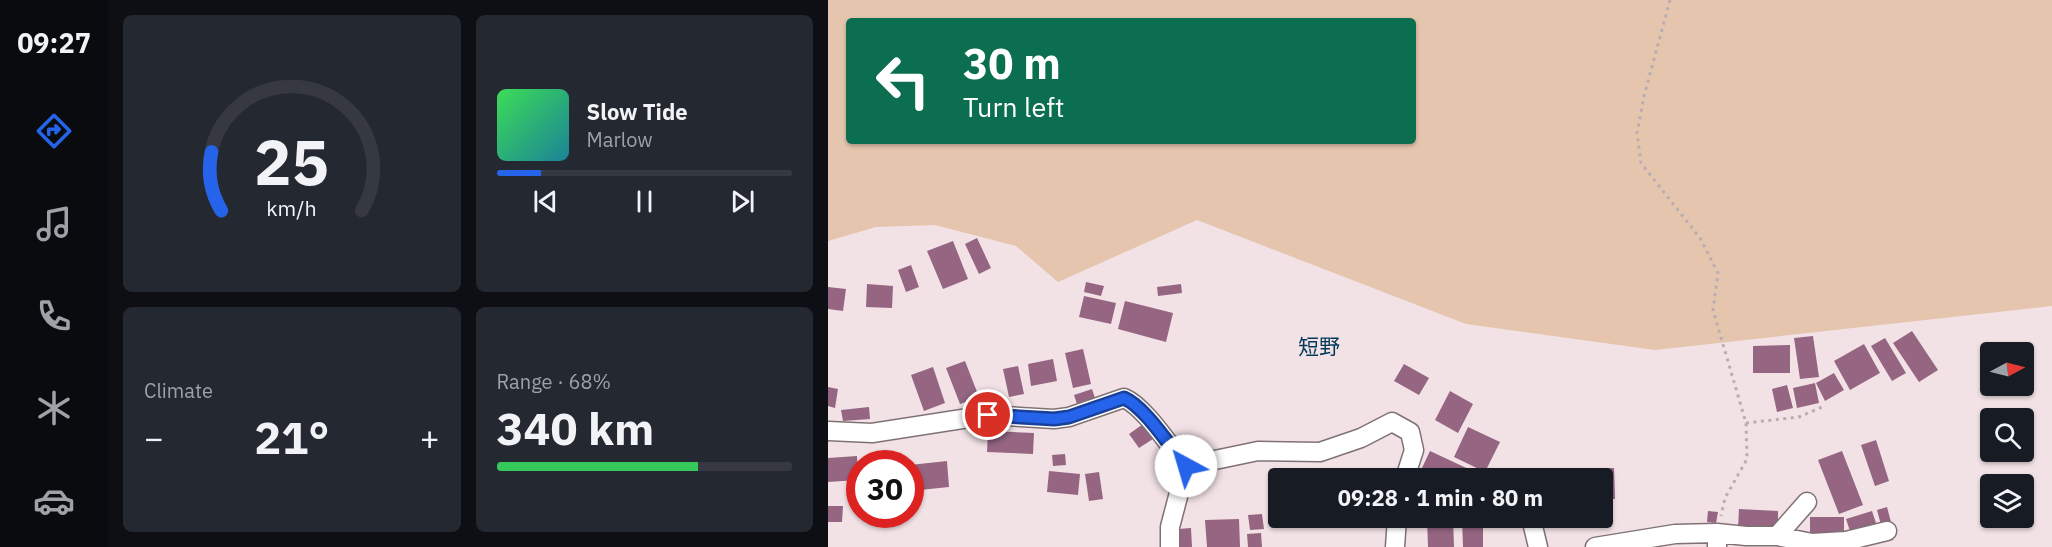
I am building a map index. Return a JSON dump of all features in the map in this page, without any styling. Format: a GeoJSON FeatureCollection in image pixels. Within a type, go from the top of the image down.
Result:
{"type":"FeatureCollection","features":[{"type":"Feature","properties":{"kind":"street"},"geometry":{"type":"LineString","coordinates":[[828,431],[872,433],[988,415],[1054,419],[1069,417],[1124,398],[1148,417],[1186,466]]}},
{"type":"Feature","properties":{"kind":"street"},"geometry":{"type":"LineString","coordinates":[[1186,466],[1258,451],[1320,452],[1361,438],[1392,422],[1410,432],[1414,450],[1409,468]]}},
{"type":"Feature","properties":{"kind":"street"},"geometry":{"type":"LineString","coordinates":[[1170,547],[1170,527],[1186,466]]}},
{"type":"Feature","properties":{"kind":"street"},"geometry":{"type":"LineString","coordinates":[[1777,536],[1807,502]]}},
{"type":"Feature","properties":{"kind":"street"},"geometry":{"type":"LineString","coordinates":[[1395,547],[1396,528]]}},
{"type":"Feature","properties":{"kind":"street"},"geometry":{"type":"LineString","coordinates":[[1534,528],[1538,547]]}},
{"type":"Feature","properties":{"kind":"street"},"geometry":{"type":"LineString","coordinates":[[1595,547],[1675,534],[1717,540],[1746,536],[1777,536],[1812,543],[1846,541],[1887,531]]}},
{"type":"Feature","properties":{"kind":"path"},"geometry":{"type":"LineString","coordinates":[[1670,0],[1642,105],[1637,134],[1641,163],[1701,238],[1718,273],[1713,310],[1746,423],[1747,459],[1725,498],[1717,540]]}},
{"type":"Feature","properties":{"kind":"path"},"geometry":{"type":"LineString","coordinates":[[1746,423],[1799,417],[1822,408]]}},
{"type":"Feature","properties":{"kind":"shaded area"},"geometry":{"type":"Polygon","coordinates":[[[828,0],[2052,0],[2052,306],[1655,350],[1466,324],[1197,220],[1058,282],[1016,246],[935,225],[876,227],[828,241],[828,0]]]}},
{"type":"Feature","properties":{"kind":"building"},"geometry":{"type":"Polygon","coordinates":[[[977,238],[991,268],[979,274],[965,244],[977,238]]]}},
{"type":"Feature","properties":{"kind":"building"},"geometry":{"type":"Polygon","coordinates":[[[953,241],[968,279],[943,289],[927,251],[953,241]]]}},
{"type":"Feature","properties":{"kind":"building"},"geometry":{"type":"Polygon","coordinates":[[[911,265],[919,287],[906,292],[898,270],[911,265]]]}},
{"type":"Feature","properties":{"kind":"building"},"geometry":{"type":"Polygon","coordinates":[[[1086,282],[1104,286],[1101,296],[1084,292],[1086,282]]]}},
{"type":"Feature","properties":{"kind":"building"},"geometry":{"type":"Polygon","coordinates":[[[867,284],[893,286],[892,308],[866,307],[867,284]]]}},
{"type":"Feature","properties":{"kind":"building"},"geometry":{"type":"Polygon","coordinates":[[[1181,284],[1182,293],[1158,296],[1157,287],[1181,284]]]}},
{"type":"Feature","properties":{"kind":"building"},"geometry":{"type":"Polygon","coordinates":[[[828,287],[846,289],[843,311],[828,309],[828,287]]]}},
{"type":"Feature","properties":{"kind":"building"},"geometry":{"type":"Polygon","coordinates":[[[1084,296],[1116,303],[1111,324],[1079,317],[1084,296]]]}},
{"type":"Feature","properties":{"kind":"building"},"geometry":{"type":"Polygon","coordinates":[[[1125,301],[1173,313],[1166,342],[1118,329],[1125,301]]]}},
{"type":"Feature","properties":{"kind":"building"},"geometry":{"type":"Polygon","coordinates":[[[1912,331],[1938,370],[1919,382],[1893,343],[1912,331]]]}},
{"type":"Feature","properties":{"kind":"building"},"geometry":{"type":"Polygon","coordinates":[[[1813,336],[1819,377],[1800,379],[1794,338],[1813,336]]]}},
{"type":"Feature","properties":{"kind":"building"},"geometry":{"type":"Polygon","coordinates":[[[1885,338],[1906,373],[1892,381],[1871,346],[1885,338]]]}},
{"type":"Feature","properties":{"kind":"building"},"geometry":{"type":"Polygon","coordinates":[[[1864,344],[1880,373],[1850,390],[1834,361],[1864,344]]]}},
{"type":"Feature","properties":{"kind":"building"},"geometry":{"type":"Polygon","coordinates":[[[1790,345],[1790,373],[1753,373],[1753,346],[1790,345]]]}},
{"type":"Feature","properties":{"kind":"building"},"geometry":{"type":"Polygon","coordinates":[[[1083,349],[1091,384],[1073,388],[1065,353],[1083,349]]]}},
{"type":"Feature","properties":{"kind":"building"},"geometry":{"type":"Polygon","coordinates":[[[1053,359],[1057,381],[1031,386],[1028,364],[1053,359]]]}},
{"type":"Feature","properties":{"kind":"building"},"geometry":{"type":"Polygon","coordinates":[[[965,361],[979,397],[960,404],[946,368],[965,361]]]}},
{"type":"Feature","properties":{"kind":"building"},"geometry":{"type":"Polygon","coordinates":[[[1404,364],[1429,378],[1419,395],[1394,381],[1404,364]]]}},
{"type":"Feature","properties":{"kind":"building"},"geometry":{"type":"Polygon","coordinates":[[[1018,366],[1024,394],[1009,397],[1003,369],[1018,366]]]}},
{"type":"Feature","properties":{"kind":"building"},"geometry":{"type":"Polygon","coordinates":[[[933,367],[945,403],[924,411],[911,375],[933,367]]]}},
{"type":"Feature","properties":{"kind":"building"},"geometry":{"type":"Polygon","coordinates":[[[1834,373],[1844,390],[1825,401],[1816,383],[1834,373]]]}},
{"type":"Feature","properties":{"kind":"building"},"geometry":{"type":"Polygon","coordinates":[[[1815,383],[1819,403],[1797,408],[1793,388],[1815,383]]]}},
{"type":"Feature","properties":{"kind":"building"},"geometry":{"type":"Polygon","coordinates":[[[1787,385],[1793,408],[1777,412],[1772,389],[1787,385]]]}},
{"type":"Feature","properties":{"kind":"building"},"geometry":{"type":"Polygon","coordinates":[[[828,387],[838,389],[835,408],[828,406],[828,387]]]}},
{"type":"Feature","properties":{"kind":"building"},"geometry":{"type":"Polygon","coordinates":[[[1092,389],[1097,404],[1079,410],[1074,395],[1092,389]]]}},
{"type":"Feature","properties":{"kind":"building"},"geometry":{"type":"Polygon","coordinates":[[[1450,391],[1473,404],[1458,433],[1435,420],[1450,391]]]}},
{"type":"Feature","properties":{"kind":"building"},"geometry":{"type":"Polygon","coordinates":[[[869,407],[870,419],[843,421],[841,410],[869,407]]]}},
{"type":"Feature","properties":{"kind":"building"},"geometry":{"type":"Polygon","coordinates":[[[1146,422],[1156,437],[1139,448],[1129,434],[1146,422]]]}},
{"type":"Feature","properties":{"kind":"building"},"geometry":{"type":"Polygon","coordinates":[[[1468,427],[1500,442],[1487,468],[1477,468],[1454,457],[1468,427]]]}},
{"type":"Feature","properties":{"kind":"building"},"geometry":{"type":"Polygon","coordinates":[[[988,431],[1034,433],[1033,454],[987,452],[988,431]]]}},
{"type":"Feature","properties":{"kind":"building"},"geometry":{"type":"Polygon","coordinates":[[[1876,440],[1889,481],[1875,486],[1861,445],[1876,440]]]}},
{"type":"Feature","properties":{"kind":"building"},"geometry":{"type":"Polygon","coordinates":[[[1430,451],[1466,468],[1422,468],[1430,451]]]}},
{"type":"Feature","properties":{"kind":"building"},"geometry":{"type":"Polygon","coordinates":[[[1842,451],[1863,505],[1839,514],[1818,460],[1842,451]]]}},
{"type":"Feature","properties":{"kind":"building"},"geometry":{"type":"Polygon","coordinates":[[[1065,454],[1066,465],[1053,466],[1052,455],[1065,454]]]}},
{"type":"Feature","properties":{"kind":"building"},"geometry":{"type":"Polygon","coordinates":[[[846,457],[846,481],[828,482],[828,458],[846,457]]]}},
{"type":"Feature","properties":{"kind":"building"},"geometry":{"type":"Polygon","coordinates":[[[947,461],[949,487],[924,490],[924,463],[947,461]]]}},
{"type":"Feature","properties":{"kind":"building"},"geometry":{"type":"Polygon","coordinates":[[[1613,468],[1614,468],[1615,499],[1613,499],[1613,468]]]}},
{"type":"Feature","properties":{"kind":"building"},"geometry":{"type":"Polygon","coordinates":[[[1049,471],[1080,474],[1078,495],[1047,492],[1049,471]]]}},
{"type":"Feature","properties":{"kind":"building"},"geometry":{"type":"Polygon","coordinates":[[[1207,471],[1210,487],[1191,491],[1188,475],[1207,471]]]}},
{"type":"Feature","properties":{"kind":"building"},"geometry":{"type":"Polygon","coordinates":[[[1099,472],[1103,499],[1089,501],[1085,474],[1099,472]]]}},
{"type":"Feature","properties":{"kind":"building"},"geometry":{"type":"Polygon","coordinates":[[[828,506],[843,506],[842,522],[828,522],[828,506]]]}},
{"type":"Feature","properties":{"kind":"building"},"geometry":{"type":"Polygon","coordinates":[[[1887,507],[1891,522],[1881,525],[1877,510],[1887,507]]]}},
{"type":"Feature","properties":{"kind":"building"},"geometry":{"type":"Polygon","coordinates":[[[1739,509],[1778,511],[1778,530],[1738,528],[1739,509]]]}},
{"type":"Feature","properties":{"kind":"building"},"geometry":{"type":"Polygon","coordinates":[[[1708,511],[1718,512],[1716,523],[1707,522],[1708,511]]]}},
{"type":"Feature","properties":{"kind":"building"},"geometry":{"type":"Polygon","coordinates":[[[1872,511],[1878,529],[1852,537],[1846,519],[1872,511]]]}},
{"type":"Feature","properties":{"kind":"building"},"geometry":{"type":"Polygon","coordinates":[[[1262,514],[1264,529],[1250,530],[1248,515],[1262,514]]]}},
{"type":"Feature","properties":{"kind":"building"},"geometry":{"type":"Polygon","coordinates":[[[1810,517],[1844,517],[1844,537],[1810,537],[1810,517]]]}},
{"type":"Feature","properties":{"kind":"building"},"geometry":{"type":"Polygon","coordinates":[[[1239,519],[1240,547],[1207,547],[1205,520],[1239,519]]]}},
{"type":"Feature","properties":{"kind":"building"},"geometry":{"type":"Polygon","coordinates":[[[1191,528],[1192,547],[1179,547],[1178,529],[1191,528]]]}},
{"type":"Feature","properties":{"kind":"building"},"geometry":{"type":"Polygon","coordinates":[[[1427,528],[1453,528],[1454,547],[1428,547],[1427,528]]]}},
{"type":"Feature","properties":{"kind":"building"},"geometry":{"type":"Polygon","coordinates":[[[1462,528],[1483,528],[1483,547],[1463,547],[1462,528]]]}},
{"type":"Feature","properties":{"kind":"building"},"geometry":{"type":"Polygon","coordinates":[[[1261,533],[1262,547],[1248,547],[1247,534],[1261,533]]]}},
{"type":"Feature","properties":{"kind":"district","name":"短野"},"geometry":{"type":"Point","coordinates":[1319,346]}},
{"type":"Feature","properties":{"kind":"route"},"geometry":{"type":"LineString","coordinates":[[988,415],[1054,419],[1069,417],[1124,398],[1148,417],[1186,466]]}}]}
